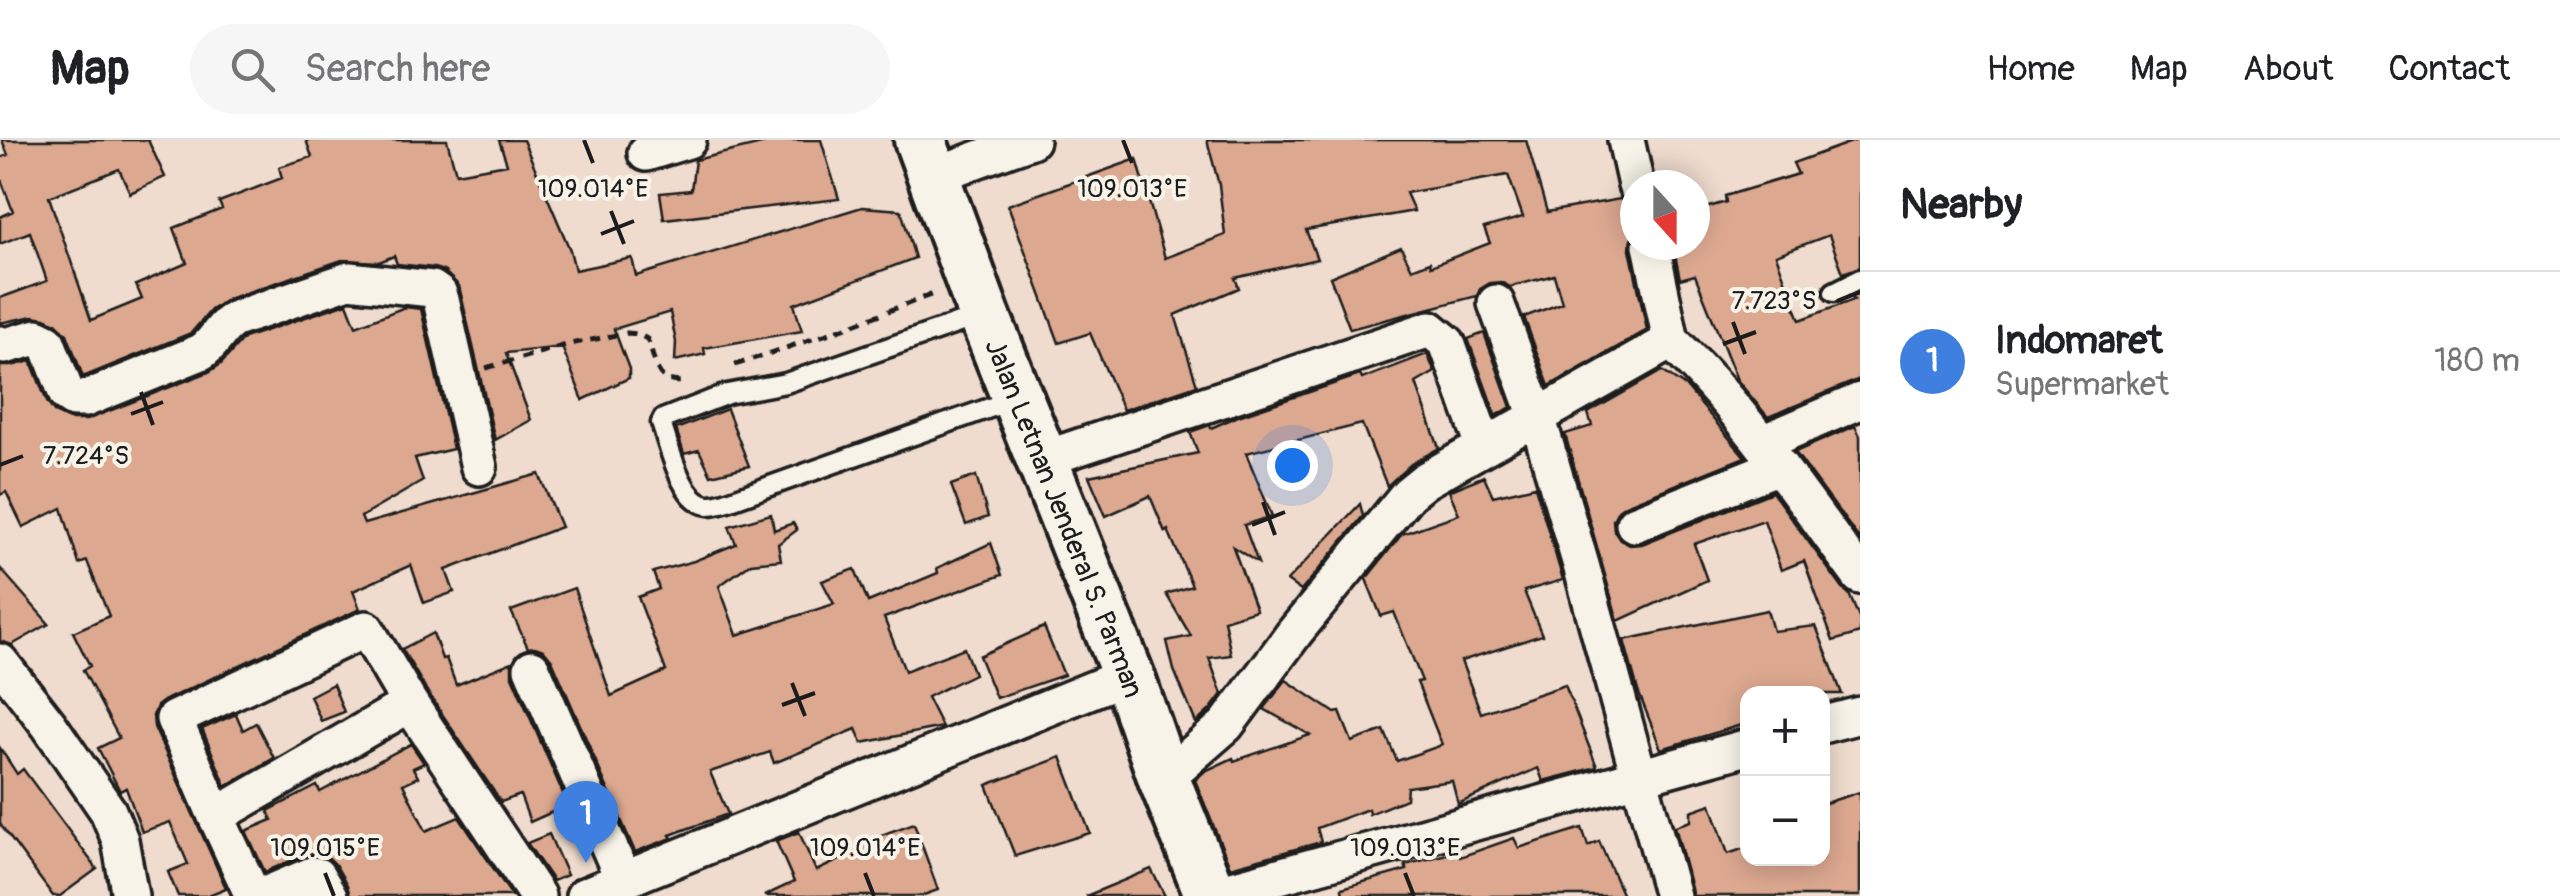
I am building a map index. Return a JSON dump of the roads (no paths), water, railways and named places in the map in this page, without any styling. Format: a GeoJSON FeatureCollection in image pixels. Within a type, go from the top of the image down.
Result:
{"type":"FeatureCollection","features":[{"type":"Feature","properties":{"kind":"main road","name":"Jalan Letnan Jenderal S. Parman"},"geometry":{"type":"LineString","coordinates":[[926,158],[1211,896]]}},
{"type":"Feature","properties":{"kind":"street"},"geometry":{"type":"LineString","coordinates":[[646,153],[688,140]]}},
{"type":"Feature","properties":{"kind":"street"},"geometry":{"type":"LineString","coordinates":[[926,158],[1030,140]]}},
{"type":"Feature","properties":{"kind":"street"},"geometry":{"type":"LineString","coordinates":[[1626,140],[1633,170]]}},
{"type":"Feature","properties":{"kind":"street"},"geometry":{"type":"LineString","coordinates":[[1654,260],[1672,342],[1712,383],[1770,455],[1860,576]]}},
{"type":"Feature","properties":{"kind":"street"},"geometry":{"type":"LineString","coordinates":[[0,344],[43,338],[67,395],[85,399],[201,352],[228,322],[349,280],[432,289],[439,294],[480,467]]}},
{"type":"Feature","properties":{"kind":"street"},"geometry":{"type":"LineString","coordinates":[[1496,303],[1537,416],[1582,565],[1672,896]]}},
{"type":"Feature","properties":{"kind":"street"},"geometry":{"type":"LineString","coordinates":[[1041,460],[1430,329],[1446,343],[1484,446]]}},
{"type":"Feature","properties":{"kind":"street"},"geometry":{"type":"LineString","coordinates":[[1164,779],[1226,725],[1295,632],[1408,494],[1484,446],[1672,342]]}},
{"type":"Feature","properties":{"kind":"street"},"geometry":{"type":"LineString","coordinates":[[1634,524],[1770,455],[1860,401]]}},
{"type":"Feature","properties":{"kind":"street"},"geometry":{"type":"LineString","coordinates":[[252,896],[174,719],[366,628],[410,704],[537,896]]}},
{"type":"Feature","properties":{"kind":"street"},"geometry":{"type":"LineString","coordinates":[[0,662],[108,811],[120,840],[130,896]]}},
{"type":"Feature","properties":{"kind":"street"},"geometry":{"type":"LineString","coordinates":[[532,668],[638,882]]}},
{"type":"Feature","properties":{"kind":"street"},"geometry":{"type":"LineString","coordinates":[[584,896],[638,882],[1128,676]]}},
{"type":"Feature","properties":{"kind":"street"},"geometry":{"type":"LineString","coordinates":[[216,816],[410,704]]}},
{"type":"Feature","properties":{"kind":"street"},"geometry":{"type":"LineString","coordinates":[[1830,724],[1860,715]]}},
{"type":"Feature","properties":{"kind":"street"},"geometry":{"type":"LineString","coordinates":[[1211,896],[1740,749]]}},
{"type":"Feature","properties":{"kind":"street"},"geometry":{"type":"LineString","coordinates":[[262,896],[312,874],[329,896]]}},
{"type":"Feature","properties":{"kind":"lane"},"geometry":{"type":"LineString","coordinates":[[1834,292],[1860,279]]}},
{"type":"Feature","properties":{"kind":"lane"},"geometry":{"type":"LineString","coordinates":[[978,297],[786,382],[728,394],[662,418],[679,474],[687,492],[700,502],[726,502],[1018,399]]}},
{"type":"Feature","properties":{"kind":"place","name":"Indomaret"},"geometry":{"type":"Point","coordinates":[586,863]}}]}
